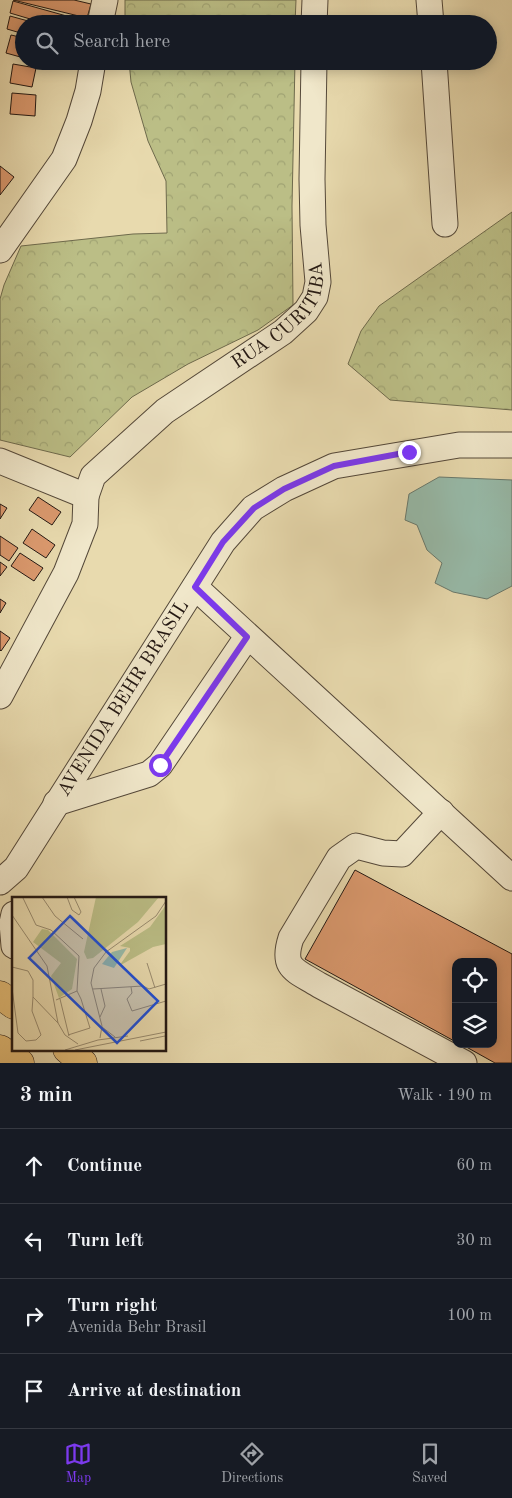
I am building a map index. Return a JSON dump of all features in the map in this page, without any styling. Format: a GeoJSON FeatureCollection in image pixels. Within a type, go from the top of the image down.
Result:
{"type":"FeatureCollection","features":[{"type":"Feature","properties":{"kind":"highway"},"geometry":{"type":"LineString","coordinates":[[0,994],[12,1003]]}},
{"type":"Feature","properties":{"kind":"highway"},"geometry":{"type":"LineString","coordinates":[[0,1049],[20,1063]]}},
{"type":"Feature","properties":{"kind":"highway"},"geometry":{"type":"LineString","coordinates":[[68,1050],[83,1063]]}},
{"type":"Feature","properties":{"kind":"street"},"geometry":{"type":"LineString","coordinates":[[102,15],[105,0]]}},
{"type":"Feature","properties":{"kind":"street"},"geometry":{"type":"LineString","coordinates":[[314,15],[315,0]]}},
{"type":"Feature","properties":{"kind":"street"},"geometry":{"type":"LineString","coordinates":[[429,0],[430,15]]}},
{"type":"Feature","properties":{"kind":"street"},"geometry":{"type":"LineString","coordinates":[[0,250],[64,159],[86,98],[91,70]]}},
{"type":"Feature","properties":{"kind":"street","name":"RUA CURITIBA"},"geometry":{"type":"LineString","coordinates":[[0,696],[66,573],[85,524],[86,496],[92,476],[165,411],[284,332],[306,311],[315,297],[318,282],[313,198],[314,70]]}},
{"type":"Feature","properties":{"kind":"street"},"geometry":{"type":"LineString","coordinates":[[435,70],[445,224]]}},
{"type":"Feature","properties":{"kind":"street","name":"AVENIDA BEHR BRASIL"},"geometry":{"type":"LineString","coordinates":[[8,875],[223,542],[254,508],[284,489],[334,466],[460,445],[512,445]]}},
{"type":"Feature","properties":{"kind":"street"},"geometry":{"type":"LineString","coordinates":[[0,460],[86,496]]}},
{"type":"Feature","properties":{"kind":"street"},"geometry":{"type":"LineString","coordinates":[[195,587],[247,637],[512,878]]}},
{"type":"Feature","properties":{"kind":"street"},"geometry":{"type":"LineString","coordinates":[[56,803],[149,774],[160,765],[247,637]]}},
{"type":"Feature","properties":{"kind":"street"},"geometry":{"type":"LineString","coordinates":[[441,812],[402,854],[383,853],[356,846],[339,858],[292,938],[287,953],[288,963],[296,971],[464,1063]]}},
{"type":"Feature","properties":{"kind":"street"},"geometry":{"type":"LineString","coordinates":[[8,875],[15,897]]}},
{"type":"Feature","properties":{"kind":"green space"},"geometry":{"type":"Polygon","coordinates":[[[125,0],[296,0],[295,15],[125,15],[125,0]]]}},
{"type":"Feature","properties":{"kind":"green space"},"geometry":{"type":"Polygon","coordinates":[[[130,70],[295,70],[292,206],[293,305],[258,330],[188,364],[132,397],[70,457],[0,440],[0,299],[21,246],[133,234],[167,233],[166,181],[148,141],[131,82],[130,70]]]}},
{"type":"Feature","properties":{"kind":"green space"},"geometry":{"type":"Polygon","coordinates":[[[512,212],[512,410],[390,400],[348,364],[361,331],[379,306],[512,212]]]}},
{"type":"Feature","properties":{"kind":"shaded area"},"geometry":{"type":"Polygon","coordinates":[[[439,477],[512,480],[512,586],[487,599],[453,592],[435,583],[442,563],[427,550],[417,525],[405,520],[409,494],[439,477]]]}},
{"type":"Feature","properties":{"kind":"building"},"geometry":{"type":"Polygon","coordinates":[[[13,0],[74,0],[91,4],[88,15],[75,15],[13,0]]]}},
{"type":"Feature","properties":{"kind":"building"},"geometry":{"type":"Polygon","coordinates":[[[13,1],[63,15],[17,15],[10,13],[13,1]]]}},
{"type":"Feature","properties":{"kind":"building"},"geometry":{"type":"Polygon","coordinates":[[[10,16],[15,17],[15,31],[7,29],[10,16]]]}},
{"type":"Feature","properties":{"kind":"building"},"geometry":{"type":"Polygon","coordinates":[[[11,35],[15,36],[15,56],[6,53],[11,35]]]}},
{"type":"Feature","properties":{"kind":"building"},"geometry":{"type":"Polygon","coordinates":[[[13,64],[15,64],[15,70],[36,70],[32,87],[10,83],[13,64]]]}},
{"type":"Feature","properties":{"kind":"building"},"geometry":{"type":"Polygon","coordinates":[[[12,93],[36,95],[35,116],[10,114],[12,93]]]}},
{"type":"Feature","properties":{"kind":"building"},"geometry":{"type":"Polygon","coordinates":[[[0,166],[14,177],[0,195],[0,166]]]}},
{"type":"Feature","properties":{"kind":"building"},"geometry":{"type":"Polygon","coordinates":[[[38,497],[61,512],[52,525],[29,510],[38,497]]]}},
{"type":"Feature","properties":{"kind":"building"},"geometry":{"type":"Polygon","coordinates":[[[0,504],[7,508],[0,519],[0,504]]]}},
{"type":"Feature","properties":{"kind":"building"},"geometry":{"type":"Polygon","coordinates":[[[32,529],[55,545],[46,558],[23,543],[32,529]]]}},
{"type":"Feature","properties":{"kind":"building"},"geometry":{"type":"Polygon","coordinates":[[[0,536],[18,548],[9,561],[0,555],[0,536]]]}},
{"type":"Feature","properties":{"kind":"building"},"geometry":{"type":"Polygon","coordinates":[[[20,553],[43,568],[34,581],[11,566],[20,553]]]}},
{"type":"Feature","properties":{"kind":"building"},"geometry":{"type":"Polygon","coordinates":[[[0,562],[7,567],[0,576],[0,562]]]}},
{"type":"Feature","properties":{"kind":"building"},"geometry":{"type":"Polygon","coordinates":[[[0,599],[6,603],[0,613],[0,599]]]}},
{"type":"Feature","properties":{"kind":"building"},"geometry":{"type":"Polygon","coordinates":[[[0,631],[10,638],[1,651],[0,650],[0,631]]]}},
{"type":"Feature","properties":{"kind":"building"},"geometry":{"type":"Polygon","coordinates":[[[355,870],[512,954],[512,1063],[495,1063],[468,1048],[497,1048],[497,958],[452,958],[452,1040],[305,959],[355,870]]]}},
{"type":"Feature","properties":{"kind":"route"},"geometry":{"type":"LineString","coordinates":[[160,765],[247,637],[195,587],[223,542],[254,508],[284,489],[334,466],[409,452]]}}]}
